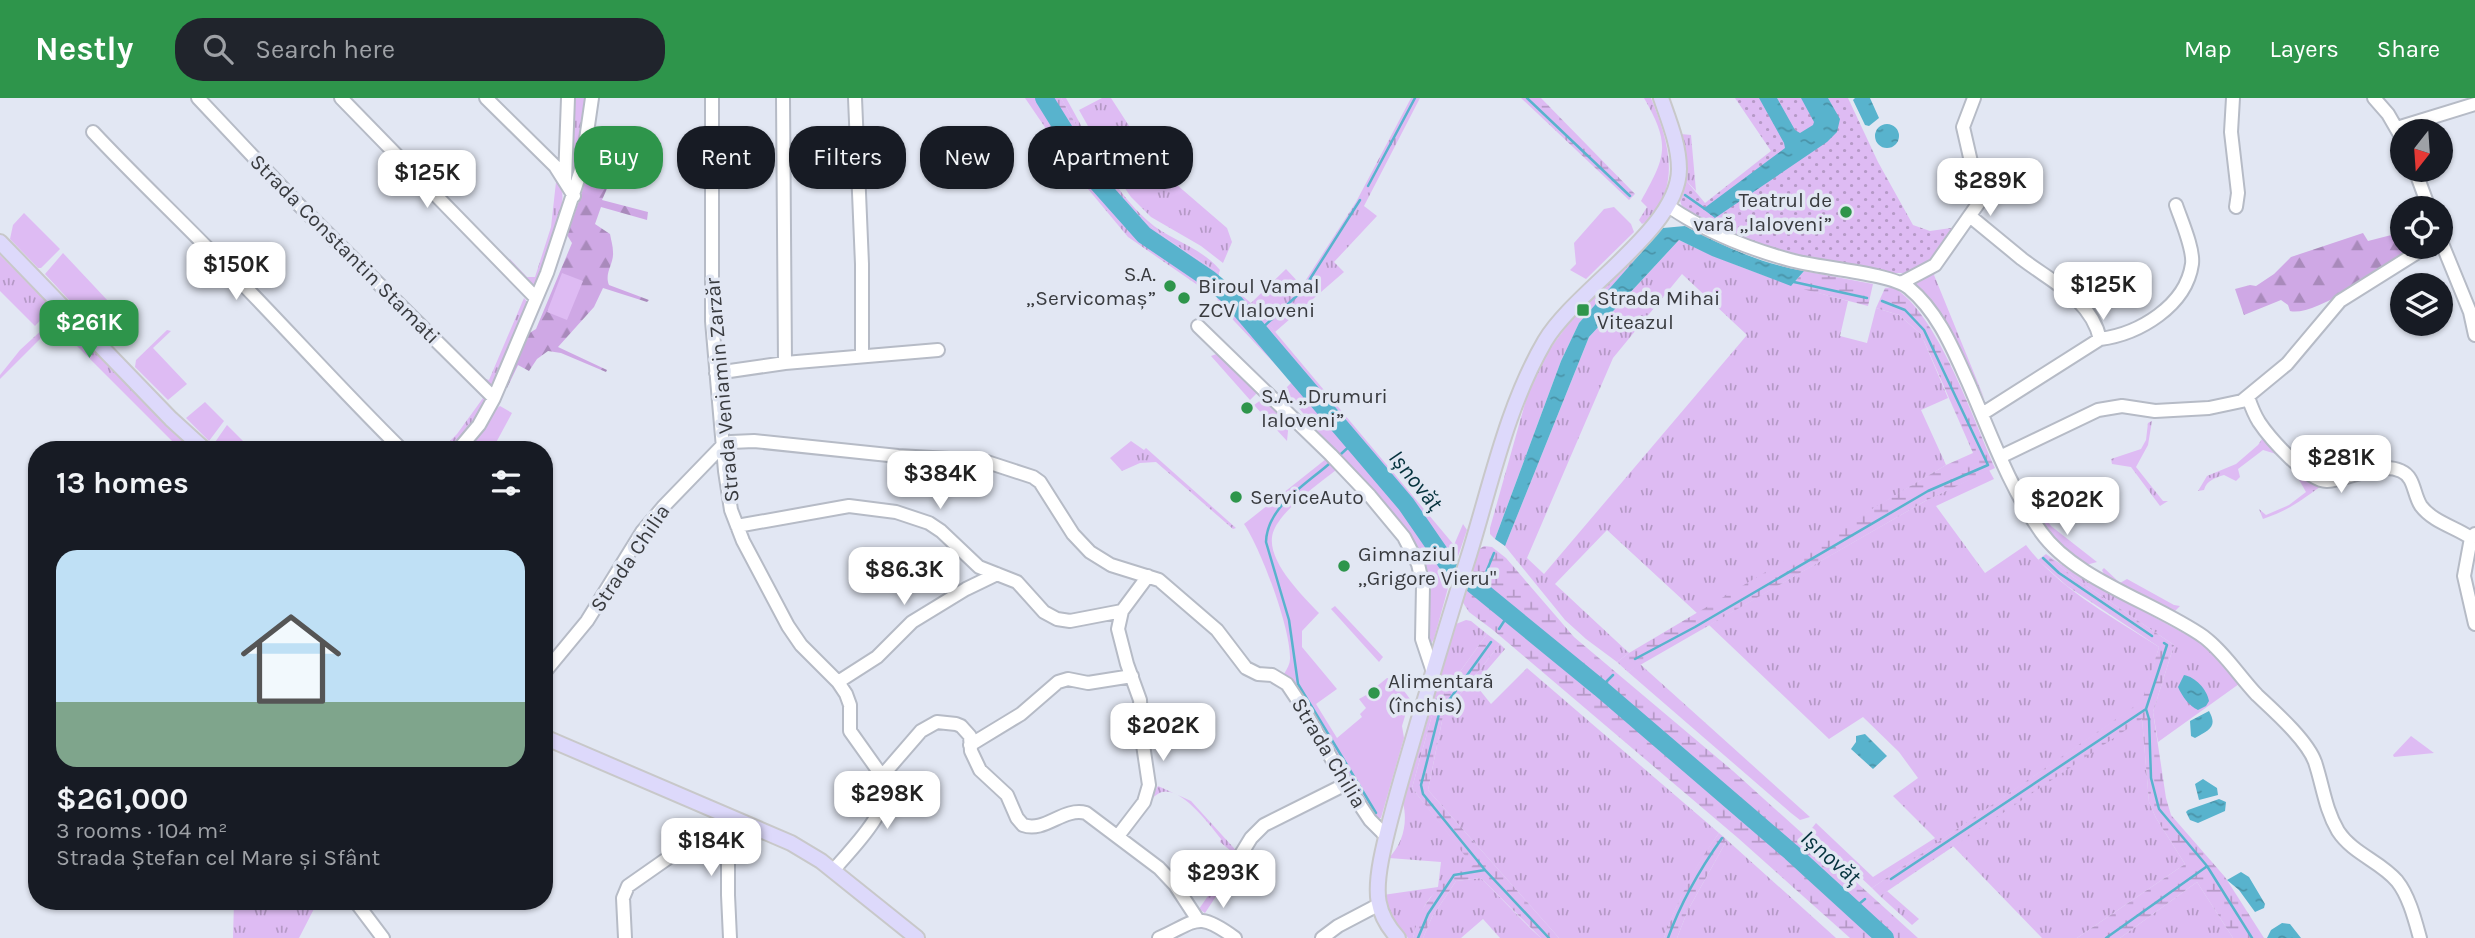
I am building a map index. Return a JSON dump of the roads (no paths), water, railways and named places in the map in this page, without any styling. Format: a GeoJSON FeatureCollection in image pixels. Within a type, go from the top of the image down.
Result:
{"type":"FeatureCollection","features":[{"type":"Feature","properties":{"kind":"main road"},"geometry":{"type":"LineString","coordinates":[[1398,938],[1384,919],[1378,905],[1378,876],[1386,836],[1455,599],[1516,405],[1545,342],[1568,311],[1647,233],[1668,206],[1679,167],[1674,138],[1661,98]]}},
{"type":"Feature","properties":{"kind":"main road"},"geometry":{"type":"LineString","coordinates":[[0,242],[146,394],[196,441]]}},
{"type":"Feature","properties":{"kind":"main road"},"geometry":{"type":"LineString","coordinates":[[553,741],[791,843],[833,871],[917,938]]}},
{"type":"Feature","properties":{"kind":"street","name":"Strada Constantin Stamati"},"geometry":{"type":"LineString","coordinates":[[198,98],[296,202],[495,398]]}},
{"type":"Feature","properties":{"kind":"street"},"geometry":{"type":"LineString","coordinates":[[341,98],[536,298]]}},
{"type":"Feature","properties":{"kind":"street"},"geometry":{"type":"LineString","coordinates":[[486,98],[555,166],[573,196]]}},
{"type":"Feature","properties":{"kind":"street"},"geometry":{"type":"LineString","coordinates":[[565,180],[568,98]]}},
{"type":"Feature","properties":{"kind":"street"},"geometry":{"type":"LineString","coordinates":[[466,441],[495,398],[536,298],[573,196],[585,154],[592,98]]}},
{"type":"Feature","properties":{"kind":"street","name":"Strada Veniamin Zarzăr"},"geometry":{"type":"LineString","coordinates":[[712,98],[712,321],[727,492],[737,526],[788,626],[801,645],[838,682],[850,705],[849,725],[853,736],[882,776]]}},
{"type":"Feature","properties":{"kind":"street"},"geometry":{"type":"LineString","coordinates":[[783,98],[785,363]]}},
{"type":"Feature","properties":{"kind":"street"},"geometry":{"type":"LineString","coordinates":[[855,98],[862,264],[862,356]]}},
{"type":"Feature","properties":{"kind":"street"},"geometry":{"type":"LineString","coordinates":[[1901,283],[1935,265],[1980,201],[1963,127],[1974,98]]}},
{"type":"Feature","properties":{"kind":"street"},"geometry":{"type":"LineString","coordinates":[[2233,98],[2231,132],[2238,193],[2236,207]]}},
{"type":"Feature","properties":{"kind":"street"},"geometry":{"type":"LineString","coordinates":[[2374,98],[2390,120]]}},
{"type":"Feature","properties":{"kind":"street"},"geometry":{"type":"LineString","coordinates":[[2438,119],[2475,104]]}},
{"type":"Feature","properties":{"kind":"street"},"geometry":{"type":"LineString","coordinates":[[93,132],[393,441]]}},
{"type":"Feature","properties":{"kind":"street"},"geometry":{"type":"LineString","coordinates":[[1982,414],[2100,339],[2117,337],[2170,306],[2179,294],[2192,264],[2192,255],[2176,205]]}},
{"type":"Feature","properties":{"kind":"street"},"geometry":{"type":"LineString","coordinates":[[1668,206],[1704,229],[1766,253],[1801,263],[1901,283],[1923,302],[1936,318],[1957,358],[2000,457],[2030,515],[2051,545],[2090,573],[2176,619],[2207,640],[2280,716],[2314,760],[2324,798],[2338,831],[2360,854],[2398,882],[2420,938]]}},
{"type":"Feature","properties":{"kind":"street"},"geometry":{"type":"LineString","coordinates":[[1971,217],[2074,296],[2097,326],[2100,339]]}},
{"type":"Feature","properties":{"kind":"street"},"geometry":{"type":"LineString","coordinates":[[2000,457],[2098,410],[2122,405],[2155,411],[2210,408],[2229,405],[2248,397],[2287,364],[2340,301],[2407,259]]}},
{"type":"Feature","properties":{"kind":"street"},"geometry":{"type":"LineString","coordinates":[[2448,259],[2470,312],[2475,335]]}},
{"type":"Feature","properties":{"kind":"street"},"geometry":{"type":"LineString","coordinates":[[1198,326],[1331,455],[1404,537],[1418,564],[1423,586],[1422,639],[1433,672]]}},
{"type":"Feature","properties":{"kind":"street"},"geometry":{"type":"LineString","coordinates":[[716,373],[785,363],[938,350]]}},
{"type":"Feature","properties":{"kind":"street"},"geometry":{"type":"LineString","coordinates":[[2248,397],[2266,432],[2315,479],[2324,481],[2386,468],[2397,469],[2410,477],[2416,496],[2429,515],[2473,536],[2464,576],[2475,624]]}},
{"type":"Feature","properties":{"kind":"street","name":"Strada Chilia"},"geometry":{"type":"LineString","coordinates":[[553,662],[587,621],[642,532],[690,477],[723,445],[732,442],[765,441],[898,456],[984,461],[1033,477],[1040,482],[1073,534],[1090,552],[1111,565],[1148,576],[1170,587],[1217,631],[1246,668],[1258,674],[1272,675],[1287,684],[1346,784],[1370,820],[1386,836]]}},
{"type":"Feature","properties":{"kind":"street"},"geometry":{"type":"LineString","coordinates":[[737,526],[849,506],[896,512],[929,523],[941,531],[979,567],[1017,582],[1044,611],[1056,619],[1070,621],[1122,611]]}},
{"type":"Feature","properties":{"kind":"street"},"geometry":{"type":"LineString","coordinates":[[838,682],[877,657],[912,622],[997,574]]}},
{"type":"Feature","properties":{"kind":"street"},"geometry":{"type":"LineString","coordinates":[[1118,836],[1144,802],[1149,785],[1140,700],[1118,629],[1122,611],[1148,576]]}},
{"type":"Feature","properties":{"kind":"street"},"geometry":{"type":"LineString","coordinates":[[970,745],[1021,714],[1058,682],[1068,679],[1088,683],[1132,676]]}},
{"type":"Feature","properties":{"kind":"street"},"geometry":{"type":"LineString","coordinates":[[833,871],[883,806],[886,793],[882,776],[921,731],[937,722],[947,722],[961,726],[970,736],[970,745],[980,770],[1007,795],[1023,825],[1037,827],[1070,812],[1086,813],[1143,854],[1170,878],[1198,920]]}},
{"type":"Feature","properties":{"kind":"street"},"geometry":{"type":"LineString","coordinates":[[1240,856],[1251,838],[1264,825],[1346,784]]}},
{"type":"Feature","properties":{"kind":"street"},"geometry":{"type":"LineString","coordinates":[[625,938],[624,898],[628,886],[728,816]]}},
{"type":"Feature","properties":{"kind":"street"},"geometry":{"type":"LineString","coordinates":[[728,816],[730,938]]}},
{"type":"Feature","properties":{"kind":"street"},"geometry":{"type":"LineString","coordinates":[[1322,938],[1338,926],[1378,905]]}},
{"type":"Feature","properties":{"kind":"street"},"geometry":{"type":"LineString","coordinates":[[362,910],[383,938]]}},
{"type":"Feature","properties":{"kind":"street"},"geometry":{"type":"LineString","coordinates":[[1159,938],[1198,920],[1208,921],[1236,938]]}},
{"type":"Feature","properties":{"kind":"water"},"geometry":{"type":"Polygon","coordinates":[[[1759,98],[1777,98],[1795,130],[1800,133],[1814,122],[1801,98],[1828,98],[1840,119],[1837,132],[1827,142],[1715,218],[1703,209],[1785,148],[1759,98]]]}},
{"type":"Feature","properties":{"kind":"water"},"geometry":{"type":"Polygon","coordinates":[[[1870,98],[1879,118],[1869,126],[1865,125],[1853,100],[1870,98]]]}},
{"type":"Feature","properties":{"kind":"water"},"geometry":{"type":"Polygon","coordinates":[[[1887,124],[1895,128],[1899,136],[1895,144],[1887,148],[1879,144],[1875,136],[1879,128],[1887,124]]]}},
{"type":"Feature","properties":{"kind":"water"},"geometry":{"type":"Polygon","coordinates":[[[1685,226],[1743,253],[1804,271],[1791,286],[1712,256],[1679,240],[1589,337],[1505,546],[1495,539],[1561,361],[1579,323],[1663,228],[1685,226]]]}},
{"type":"Feature","properties":{"kind":"water"},"geometry":{"type":"Polygon","coordinates":[[[2184,675],[2203,688],[2209,701],[2206,706],[2198,710],[2184,697],[2178,687],[2184,675]]]}},
{"type":"Feature","properties":{"kind":"water"},"geometry":{"type":"Polygon","coordinates":[[[2209,711],[2213,721],[2211,728],[2195,738],[2191,736],[2190,721],[2209,711]]]}},
{"type":"Feature","properties":{"kind":"water"},"geometry":{"type":"Polygon","coordinates":[[[1865,734],[1887,756],[1873,769],[1851,749],[1856,742],[1856,736],[1865,734]]]}},
{"type":"Feature","properties":{"kind":"water"},"geometry":{"type":"Polygon","coordinates":[[[2203,779],[2217,788],[2218,795],[2199,800],[2195,784],[2203,779]]]}},
{"type":"Feature","properties":{"kind":"water"},"geometry":{"type":"Polygon","coordinates":[[[2219,799],[2226,802],[2225,811],[2198,823],[2190,820],[2186,812],[2188,810],[2219,799]]]}},
{"type":"Feature","properties":{"kind":"water"},"geometry":{"type":"Polygon","coordinates":[[[2241,872],[2249,877],[2265,904],[2264,908],[2255,912],[2239,890],[2227,880],[2241,872]]]}},
{"type":"Feature","properties":{"kind":"water"},"geometry":{"type":"Polygon","coordinates":[[[2282,923],[2290,924],[2301,938],[2267,938],[2271,930],[2282,923]]]}},
{"type":"Feature","properties":{"kind":"waterway","name":"Ișnovăț"},"geometry":{"type":"LineString","coordinates":[[1044,98],[1095,180],[1144,235],[1228,295],[1406,504],[1446,562],[1600,688],[1791,852],[1885,938]]}},
{"type":"Feature","properties":{"kind":"waterway"},"geometry":{"type":"LineString","coordinates":[[1368,186],[1415,98]]}},
{"type":"Feature","properties":{"kind":"waterway"},"geometry":{"type":"LineString","coordinates":[[1527,98],[1630,196]]}},
{"type":"Feature","properties":{"kind":"waterway"},"geometry":{"type":"LineString","coordinates":[[1685,195],[1705,209]]}},
{"type":"Feature","properties":{"kind":"waterway"},"geometry":{"type":"LineString","coordinates":[[1259,331],[1303,290],[1360,200]]}},
{"type":"Feature","properties":{"kind":"waterway"},"geometry":{"type":"LineString","coordinates":[[1794,282],[1867,298]]}},
{"type":"Feature","properties":{"kind":"waterway"},"geometry":{"type":"LineString","coordinates":[[1635,659],[1928,491],[1988,465],[1924,330],[1905,310],[1882,301]]}},
{"type":"Feature","properties":{"kind":"waterway"},"geometry":{"type":"LineString","coordinates":[[1341,454],[1354,442]]}},
{"type":"Feature","properties":{"kind":"waterway"},"geometry":{"type":"LineString","coordinates":[[1329,464],[1280,507],[1268,529],[1266,542],[1289,620],[1298,684],[1376,813]]}},
{"type":"Feature","properties":{"kind":"waterway"},"geometry":{"type":"LineString","coordinates":[[1480,587],[1494,553]]}},
{"type":"Feature","properties":{"kind":"waterway"},"geometry":{"type":"LineString","coordinates":[[2043,558],[2059,573],[2152,636]]}},
{"type":"Feature","properties":{"kind":"waterway"},"geometry":{"type":"LineString","coordinates":[[1499,629],[1510,612]]}},
{"type":"Feature","properties":{"kind":"waterway"},"geometry":{"type":"LineString","coordinates":[[1485,870],[1423,794],[1421,785],[1439,714],[1491,642]]}},
{"type":"Feature","properties":{"kind":"waterway"},"geometry":{"type":"LineString","coordinates":[[1891,879],[2146,709],[2167,645],[2164,643]]}},
{"type":"Feature","properties":{"kind":"waterway"},"geometry":{"type":"LineString","coordinates":[[1600,688],[1613,675]]}},
{"type":"Feature","properties":{"kind":"waterway"},"geometry":{"type":"LineString","coordinates":[[2146,709],[2149,719],[2151,778],[2159,809],[2207,866],[2252,938]]}},
{"type":"Feature","properties":{"kind":"waterway"},"geometry":{"type":"LineString","coordinates":[[1668,938],[1692,886],[1722,838]]}},
{"type":"Feature","properties":{"kind":"waterway"},"geometry":{"type":"LineString","coordinates":[[2106,938],[2206,867]]}},
{"type":"Feature","properties":{"kind":"waterway"},"geometry":{"type":"LineString","coordinates":[[1418,938],[1428,914],[1454,875],[1485,870],[1549,938]]}},
{"type":"Feature","properties":{"kind":"waterway"},"geometry":{"type":"LineString","coordinates":[[1853,909],[1865,899]]}},
{"type":"Feature","properties":{"kind":"place","name":"Teatrul de vară „Ialoveni”"},"geometry":{"type":"Point","coordinates":[1846,212]}},
{"type":"Feature","properties":{"kind":"place","name":"S.A. „Servicomaș”"},"geometry":{"type":"Point","coordinates":[1170,286]}},
{"type":"Feature","properties":{"kind":"place","name":"Biroul Vamal ZCV Ialoveni"},"geometry":{"type":"Point","coordinates":[1184,298]}},
{"type":"Feature","properties":{"kind":"place","name":"Strada Mihai Viteazul"},"geometry":{"type":"Point","coordinates":[1583,310]}},
{"type":"Feature","properties":{"kind":"place","name":"S.A. „Drumuri Ialoveni”"},"geometry":{"type":"Point","coordinates":[1247,408]}},
{"type":"Feature","properties":{"kind":"place","name":"ServiceAuto"},"geometry":{"type":"Point","coordinates":[1236,497]}},
{"type":"Feature","properties":{"kind":"place","name":"Gimnaziul ,,Grigore Vieru\""},"geometry":{"type":"Point","coordinates":[1344,566]}},
{"type":"Feature","properties":{"kind":"place","name":"Alimentară (închis)"},"geometry":{"type":"Point","coordinates":[1374,693]}}]}
